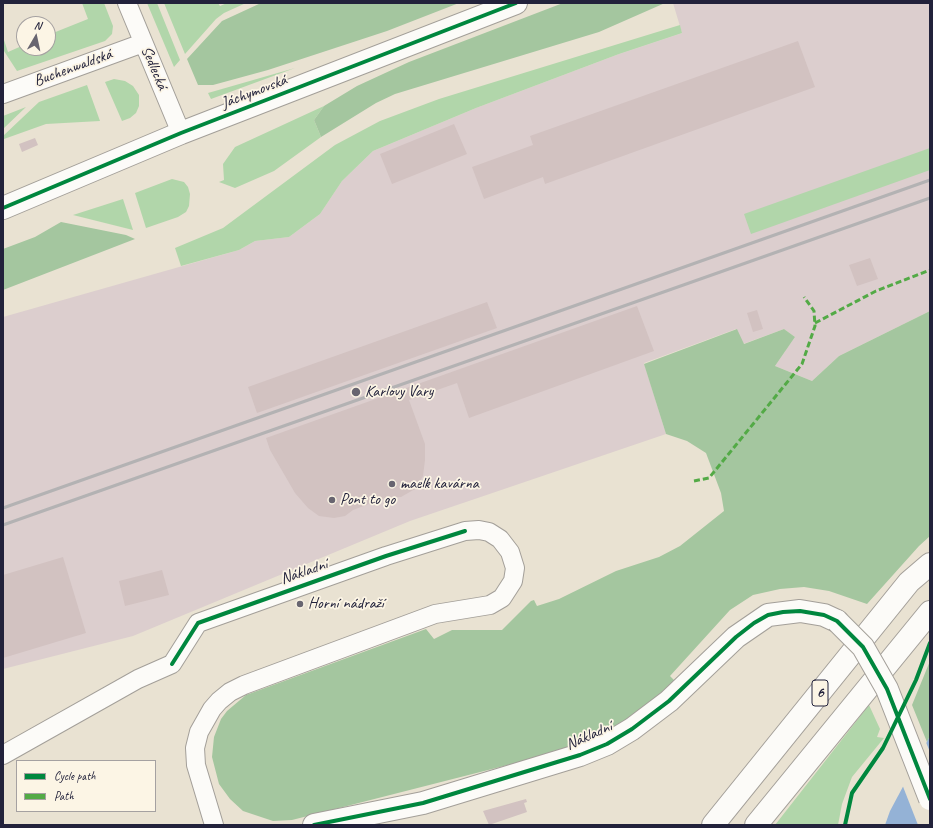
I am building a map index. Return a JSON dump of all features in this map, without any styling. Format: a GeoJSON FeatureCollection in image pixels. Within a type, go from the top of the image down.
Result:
{"type":"FeatureCollection","features":[{"type":"Feature","properties":{"kind":"main road","name":"Jáchymovská"},"geometry":{"type":"LineString","coordinates":[[3,208],[181,132],[516,3]]}},
{"type":"Feature","properties":{"kind":"main road","name":"6"},"geometry":{"type":"LineString","coordinates":[[713,825],[908,582],[930,564]]}},
{"type":"Feature","properties":{"kind":"main road","name":"Nákladní"},"geometry":{"type":"LineString","coordinates":[[314,825],[424,803],[580,755],[607,744],[632,729],[669,701],[736,637],[768,615],[800,611],[824,616],[837,621],[864,647],[887,689],[930,799]]}},
{"type":"Feature","properties":{"kind":"main road","name":"6"},"geometry":{"type":"LineString","coordinates":[[759,822],[930,612]]}},
{"type":"Feature","properties":{"kind":"street","name":"Sedlecká"},"geometry":{"type":"LineString","coordinates":[[128,3],[181,132]]}},
{"type":"Feature","properties":{"kind":"street","name":"Buchenwaldská"},"geometry":{"type":"LineString","coordinates":[[3,94],[143,42]]}},
{"type":"Feature","properties":{"kind":"street","name":"Nákladní"},"geometry":{"type":"LineString","coordinates":[[3,755],[138,679],[172,664],[198,623],[386,556],[465,531],[479,530],[489,532],[500,539],[510,552],[515,568],[513,581],[502,598],[490,605],[436,614],[244,685],[230,692],[219,701],[209,713],[198,732],[195,748],[196,765],[214,825]]}},
{"type":"Feature","properties":{"kind":"shaded area"},"geometry":{"type":"Polygon","coordinates":[[[673,3],[930,3],[930,311],[839,356],[812,381],[775,366],[795,337],[784,329],[743,344],[736,329],[644,363],[666,434],[410,521],[133,636],[3,669],[3,317],[239,250],[255,241],[289,237],[320,214],[342,181],[373,151],[476,108],[619,54],[682,33],[673,3]]]}},
{"type":"Feature","properties":{"kind":"green space"},"geometry":{"type":"Polygon","coordinates":[[[82,3],[104,3],[113,26],[112,34],[105,41],[17,71],[4,51],[3,37],[8,52],[16,48],[16,56],[56,56],[56,32],[88,19],[82,3]]]}},
{"type":"Feature","properties":{"kind":"green space"},"geometry":{"type":"Polygon","coordinates":[[[147,3],[157,3],[180,60],[174,67],[147,3]]]}},
{"type":"Feature","properties":{"kind":"green space"},"geometry":{"type":"Polygon","coordinates":[[[164,3],[218,3],[220,6],[227,3],[246,3],[224,13],[216,19],[185,54],[164,3]]]}},
{"type":"Feature","properties":{"kind":"green space"},"geometry":{"type":"Polygon","coordinates":[[[261,3],[459,3],[387,31],[268,70],[213,85],[198,85],[187,59],[222,21],[261,3]]]}},
{"type":"Feature","properties":{"kind":"green space"},"geometry":{"type":"Polygon","coordinates":[[[563,3],[665,3],[599,32],[395,94],[376,103],[321,137],[314,120],[324,106],[357,86],[409,62],[563,3]]]}},
{"type":"Feature","properties":{"kind":"green space"},"geometry":{"type":"Polygon","coordinates":[[[680,25],[682,33],[619,54],[476,108],[373,151],[342,181],[320,214],[289,237],[255,241],[239,250],[181,266],[175,248],[223,228],[335,145],[380,121],[439,99],[680,25]]]}},
{"type":"Feature","properties":{"kind":"green space"},"geometry":{"type":"Polygon","coordinates":[[[295,68],[211,99],[208,93],[295,68]]]}},
{"type":"Feature","properties":{"kind":"green space"},"geometry":{"type":"Polygon","coordinates":[[[114,79],[125,81],[133,86],[139,95],[139,106],[136,113],[130,118],[122,121],[105,82],[114,79]]]}},
{"type":"Feature","properties":{"kind":"green space"},"geometry":{"type":"Polygon","coordinates":[[[87,85],[100,121],[46,124],[4,139],[3,136],[39,102],[87,85]]]}},
{"type":"Feature","properties":{"kind":"green space"},"geometry":{"type":"Polygon","coordinates":[[[324,106],[314,120],[321,137],[274,171],[235,188],[219,182],[224,180],[223,164],[235,147],[324,106]]]}},
{"type":"Feature","properties":{"kind":"green space"},"geometry":{"type":"Polygon","coordinates":[[[26,107],[3,129],[3,116],[26,107]]]}},
{"type":"Feature","properties":{"kind":"green space"},"geometry":{"type":"Polygon","coordinates":[[[930,148],[930,170],[751,234],[744,214],[930,148]]]}},
{"type":"Feature","properties":{"kind":"green space"},"geometry":{"type":"Polygon","coordinates":[[[172,179],[184,182],[188,187],[190,194],[189,206],[186,212],[178,217],[146,228],[135,193],[172,179]]]}},
{"type":"Feature","properties":{"kind":"green space"},"geometry":{"type":"Polygon","coordinates":[[[123,199],[133,230],[73,215],[123,199]]]}},
{"type":"Feature","properties":{"kind":"green space"},"geometry":{"type":"Polygon","coordinates":[[[61,222],[126,235],[135,239],[3,290],[3,249],[35,237],[61,222]]]}},
{"type":"Feature","properties":{"kind":"green space"},"geometry":{"type":"Polygon","coordinates":[[[930,311],[930,536],[919,546],[867,604],[829,591],[804,587],[780,589],[753,595],[730,610],[670,676],[675,681],[643,708],[609,731],[547,755],[292,820],[273,821],[243,811],[230,799],[219,784],[212,757],[214,737],[221,719],[227,711],[246,695],[426,629],[434,639],[452,630],[502,630],[531,601],[534,600],[537,606],[559,599],[616,571],[659,557],[680,546],[724,511],[721,493],[706,453],[687,441],[666,434],[644,364],[737,329],[744,344],[784,329],[795,337],[775,366],[812,381],[839,356],[930,311]]]}},
{"type":"Feature","properties":{"kind":"green space"},"geometry":{"type":"Polygon","coordinates":[[[930,661],[930,736],[927,742],[912,705],[930,661]]]}},
{"type":"Feature","properties":{"kind":"green space"},"geometry":{"type":"Polygon","coordinates":[[[869,705],[880,729],[877,737],[884,738],[852,777],[842,804],[838,825],[775,825],[869,705]]]}},
{"type":"Feature","properties":{"kind":"water"},"geometry":{"type":"Polygon","coordinates":[[[930,736],[930,825],[885,825],[890,811],[930,736]]]}},
{"type":"Feature","properties":{"kind":"pier"},"geometry":{"type":"Polygon","coordinates":[[[925,740],[930,752],[930,825],[918,825],[902,784],[925,740]]]}},
{"type":"Feature","properties":{"kind":"building"},"geometry":{"type":"Polygon","coordinates":[[[798,41],[815,87],[545,184],[543,177],[484,199],[472,167],[533,145],[530,136],[798,41]]]}},
{"type":"Feature","properties":{"kind":"building"},"geometry":{"type":"Polygon","coordinates":[[[454,124],[467,154],[392,184],[380,154],[454,124]]]}},
{"type":"Feature","properties":{"kind":"building"},"geometry":{"type":"Polygon","coordinates":[[[35,138],[38,145],[22,152],[19,144],[35,138]]]}},
{"type":"Feature","properties":{"kind":"building"},"geometry":{"type":"Polygon","coordinates":[[[870,258],[878,279],[857,286],[849,265],[870,258]]]}},
{"type":"Feature","properties":{"kind":"building"},"geometry":{"type":"Polygon","coordinates":[[[487,302],[497,328],[257,413],[248,387],[487,302]]]}},
{"type":"Feature","properties":{"kind":"building"},"geometry":{"type":"Polygon","coordinates":[[[637,306],[654,351],[469,418],[457,383],[409,400],[425,444],[425,460],[423,476],[415,489],[401,497],[385,498],[353,510],[345,516],[334,518],[319,516],[308,508],[295,493],[270,450],[266,438],[637,306]]]}},
{"type":"Feature","properties":{"kind":"building"},"geometry":{"type":"Polygon","coordinates":[[[757,310],[763,329],[753,332],[747,313],[757,310]]]}},
{"type":"Feature","properties":{"kind":"building"},"geometry":{"type":"Polygon","coordinates":[[[63,557],[86,633],[3,658],[3,575],[63,557]]]}},
{"type":"Feature","properties":{"kind":"building"},"geometry":{"type":"Polygon","coordinates":[[[162,570],[169,595],[125,606],[119,581],[162,570]]]}},
{"type":"Feature","properties":{"kind":"building"},"geometry":{"type":"Polygon","coordinates":[[[526,799],[527,802],[524,803],[527,812],[489,825],[483,811],[526,799]]]}},
{"type":"Feature","properties":{"kind":"railway"},"geometry":{"type":"LineString","coordinates":[[3,508],[930,180]]}},
{"type":"Feature","properties":{"kind":"railway"},"geometry":{"type":"LineString","coordinates":[[3,525],[930,198]]}},
{"type":"Feature","properties":{"kind":"marked path"},"geometry":{"type":"LineString","coordinates":[[815,323],[876,291],[930,270]]}},
{"type":"Feature","properties":{"kind":"marked path"},"geometry":{"type":"LineString","coordinates":[[694,481],[709,478],[802,364],[815,326],[814,311],[804,297]]}},
{"type":"Feature","properties":{"kind":"cycle path"},"geometry":{"type":"LineString","coordinates":[[3,208],[181,133],[516,3]]}},
{"type":"Feature","properties":{"kind":"cycle path"},"geometry":{"type":"LineString","coordinates":[[172,664],[198,623],[386,556],[465,531]]}},
{"type":"Feature","properties":{"kind":"cycle path"},"geometry":{"type":"LineString","coordinates":[[314,825],[423,803],[580,755],[607,744],[632,729],[669,701],[736,637],[754,623],[768,615],[800,611],[824,615],[837,621],[863,647],[887,689],[930,799]]}},
{"type":"Feature","properties":{"kind":"cycle path"},"geometry":{"type":"LineString","coordinates":[[845,825],[852,793],[883,748],[916,680],[930,643]]}},
{"type":"Feature","properties":{"kind":"place","name":"Karlovy Vary"},"geometry":{"type":"Point","coordinates":[356,392]}},
{"type":"Feature","properties":{"kind":"place","name":"maelk kavárna"},"geometry":{"type":"Point","coordinates":[392,484]}},
{"type":"Feature","properties":{"kind":"place","name":"Pont to go"},"geometry":{"type":"Point","coordinates":[332,500]}},
{"type":"Feature","properties":{"kind":"place","name":"Horní nádraží"},"geometry":{"type":"Point","coordinates":[300,604]}}]}
